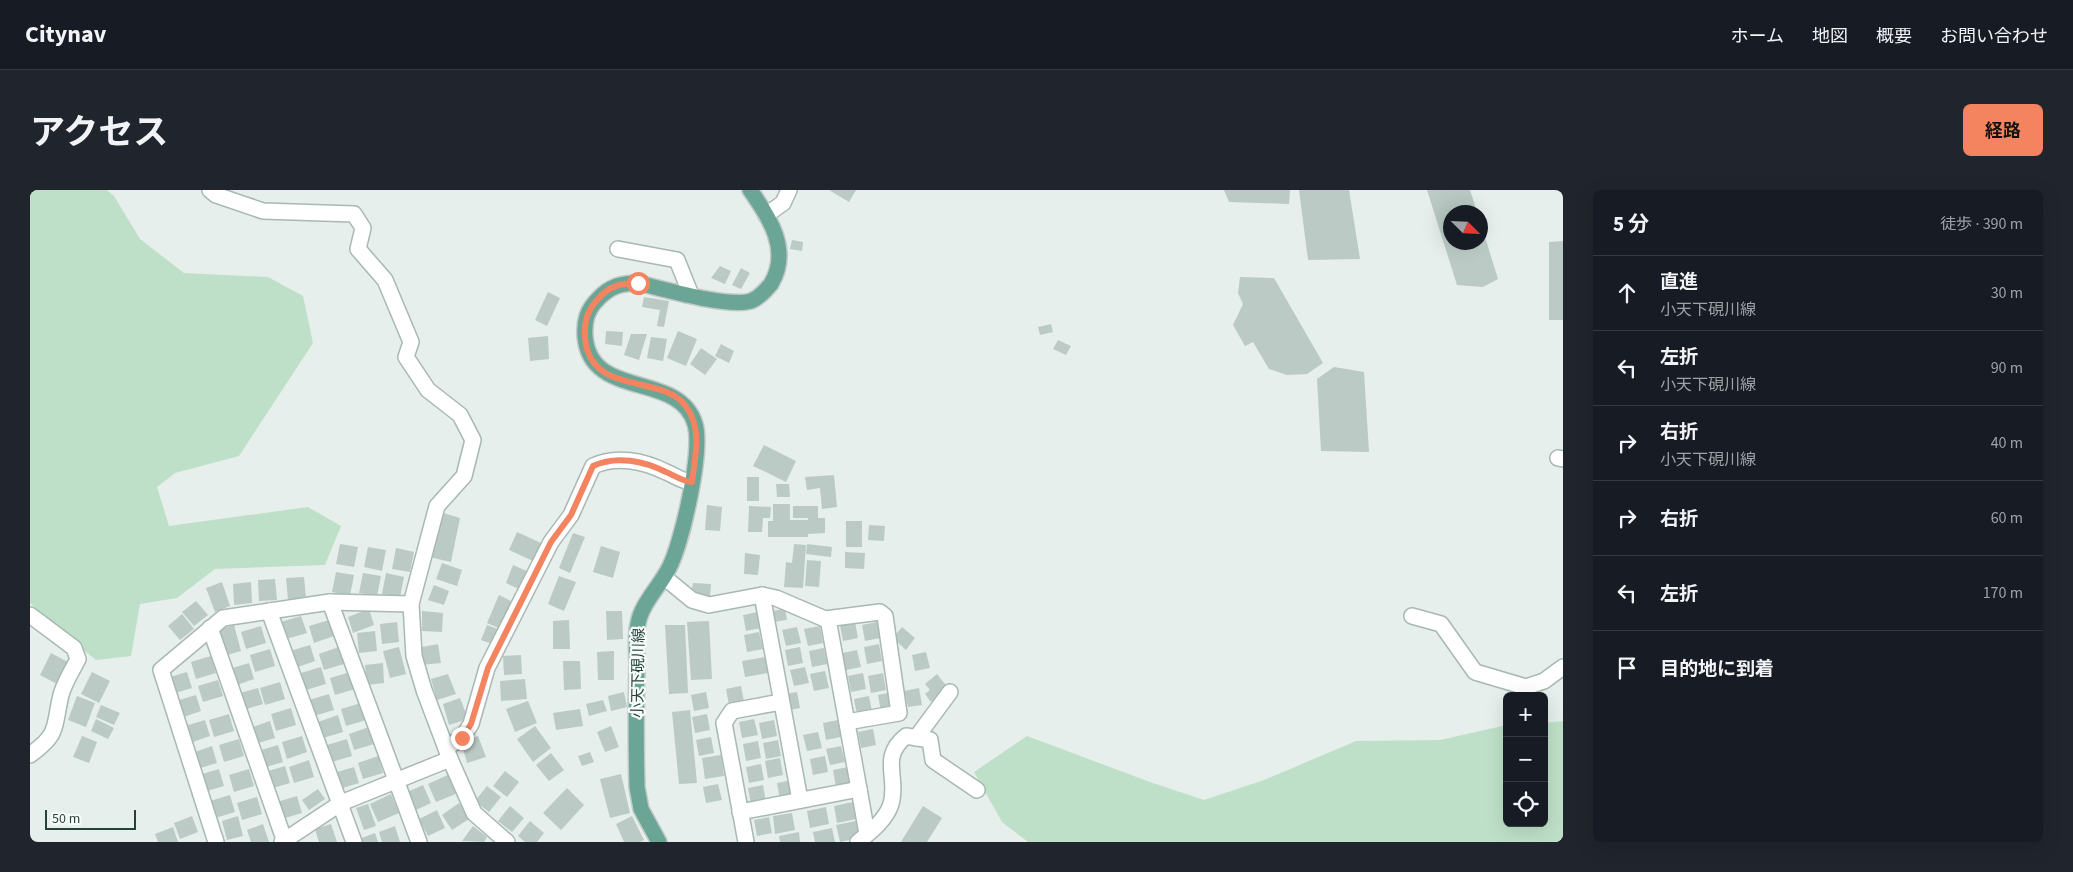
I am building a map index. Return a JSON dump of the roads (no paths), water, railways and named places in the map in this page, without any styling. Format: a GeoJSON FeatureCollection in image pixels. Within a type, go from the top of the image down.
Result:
{"type":"FeatureCollection","features":[{"type":"Feature","properties":{"kind":"main road","name":"小天下硯川線"},"geometry":{"type":"LineString","coordinates":[[659,842],[641,810],[637,787],[638,623],[643,610],[664,577],[682,536],[698,438],[695,423],[685,404],[669,394],[606,374],[592,360],[586,341],[584,323],[591,307],[606,290],[624,283],[638,283],[732,302],[751,301],[766,290],[776,274],[781,252],[766,215],[750,190]]}},
{"type":"Feature","properties":{"kind":"street"},"geometry":{"type":"LineString","coordinates":[[210,190],[216,195],[263,211],[354,214],[363,228],[358,249],[385,280],[411,342],[406,357],[428,390],[460,415],[473,440],[464,476],[437,506],[411,604],[414,656],[424,690],[448,753],[474,813],[507,842]]}},
{"type":"Feature","properties":{"kind":"street"},"geometry":{"type":"LineString","coordinates":[[766,215],[783,203],[789,190]]}},
{"type":"Feature","properties":{"kind":"street"},"geometry":{"type":"LineString","coordinates":[[618,249],[677,260],[691,295]]}},
{"type":"Feature","properties":{"kind":"street"},"geometry":{"type":"LineString","coordinates":[[210,628],[284,841],[341,803],[397,780],[448,753],[462,738],[471,724],[488,668],[551,542],[571,515],[593,466],[601,462],[647,463],[692,482]]}},
{"type":"Feature","properties":{"kind":"street"},"geometry":{"type":"LineString","coordinates":[[664,577],[692,600],[709,605],[762,595],[776,598],[828,619],[880,612],[884,616],[898,713],[848,722]]}},
{"type":"Feature","properties":{"kind":"street"},"geometry":{"type":"LineString","coordinates":[[762,595],[800,800]]}},
{"type":"Feature","properties":{"kind":"street"},"geometry":{"type":"LineString","coordinates":[[216,842],[161,670],[224,618],[330,602],[411,604]]}},
{"type":"Feature","properties":{"kind":"street"},"geometry":{"type":"LineString","coordinates":[[330,602],[419,842]]}},
{"type":"Feature","properties":{"kind":"street"},"geometry":{"type":"LineString","coordinates":[[269,611],[354,842]]}},
{"type":"Feature","properties":{"kind":"street"},"geometry":{"type":"LineString","coordinates":[[30,615],[74,648],[78,659],[61,693],[54,732],[50,739],[30,754]]}},
{"type":"Feature","properties":{"kind":"street"},"geometry":{"type":"LineString","coordinates":[[1412,616],[1441,624],[1475,672],[1526,687],[1544,681],[1563,667]]}},
{"type":"Feature","properties":{"kind":"street"},"geometry":{"type":"LineString","coordinates":[[828,619],[859,790],[862,838]]}},
{"type":"Feature","properties":{"kind":"street"},"geometry":{"type":"LineString","coordinates":[[916,738],[950,692]]}},
{"type":"Feature","properties":{"kind":"street"},"geometry":{"type":"LineString","coordinates":[[746,842],[724,723],[732,711],[781,702]]}},
{"type":"Feature","properties":{"kind":"street"},"geometry":{"type":"LineString","coordinates":[[862,838],[883,819],[891,805],[893,788],[890,757],[897,743],[906,736],[930,740],[933,760],[977,790]]}},
{"type":"Feature","properties":{"kind":"street"},"geometry":{"type":"LineString","coordinates":[[740,812],[859,790]]}}]}
